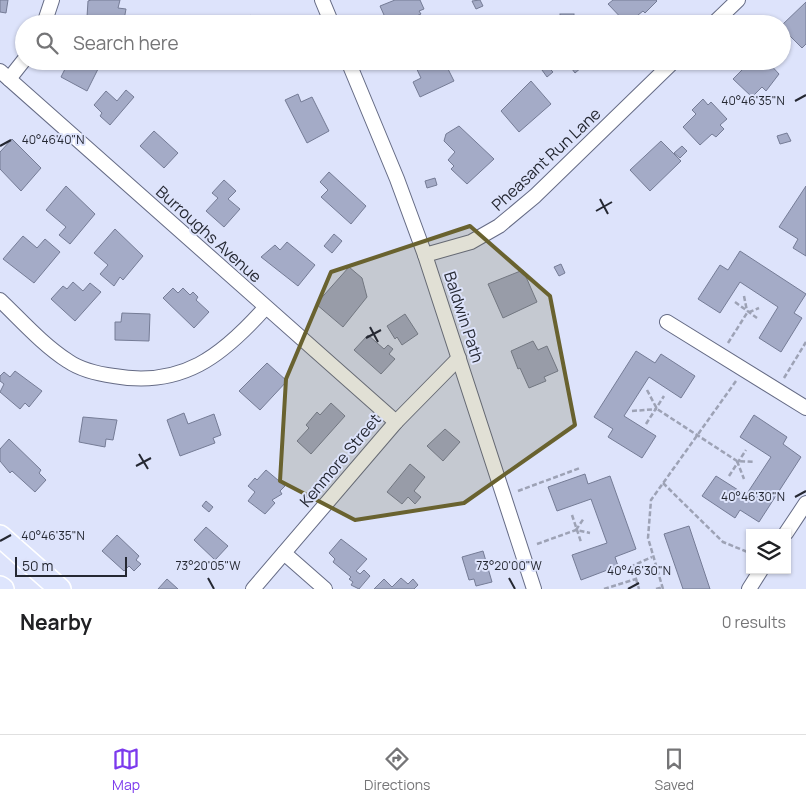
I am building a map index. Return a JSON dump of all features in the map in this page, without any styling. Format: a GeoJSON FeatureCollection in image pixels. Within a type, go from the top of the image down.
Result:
{"type":"FeatureCollection","features":[{"type":"Feature","properties":{"kind":"main road"},"geometry":{"type":"LineString","coordinates":[[0,536],[60,589]]}},
{"type":"Feature","properties":{"kind":"street"},"geometry":{"type":"LineString","coordinates":[[47,15],[52,0]]}},
{"type":"Feature","properties":{"kind":"street"},"geometry":{"type":"LineString","coordinates":[[322,0],[328,15]]}},
{"type":"Feature","properties":{"kind":"street"},"geometry":{"type":"LineString","coordinates":[[722,15],[738,0]]}},
{"type":"Feature","properties":{"kind":"street"},"geometry":{"type":"LineString","coordinates":[[4,75],[15,67]]}},
{"type":"Feature","properties":{"kind":"street","name":"Baldwin Path"},"geometry":{"type":"LineString","coordinates":[[352,70],[398,179],[425,255],[534,589]]}},
{"type":"Feature","properties":{"kind":"street","name":"Pheasant Run Lane"},"geometry":{"type":"LineString","coordinates":[[425,255],[471,242],[499,226],[535,196],[665,70]]}},
{"type":"Feature","properties":{"kind":"street","name":"Burroughs Avenue"},"geometry":{"type":"LineString","coordinates":[[4,75],[396,422]]}},
{"type":"Feature","properties":{"kind":"street"},"geometry":{"type":"LineString","coordinates":[[0,300],[68,362],[98,374],[127,378],[162,379],[194,368],[218,353],[245,331],[265,308]]}},
{"type":"Feature","properties":{"kind":"street"},"geometry":{"type":"LineString","coordinates":[[667,322],[806,408]]}},
{"type":"Feature","properties":{"kind":"street","name":"Kenmore Street"},"geometry":{"type":"LineString","coordinates":[[253,589],[396,422],[459,358]]}},
{"type":"Feature","properties":{"kind":"street"},"geometry":{"type":"LineString","coordinates":[[789,529],[806,503]]}},
{"type":"Feature","properties":{"kind":"street"},"geometry":{"type":"LineString","coordinates":[[284,553],[325,589]]}},
{"type":"Feature","properties":{"kind":"street"},"geometry":{"type":"LineString","coordinates":[[749,589],[758,574]]}},
{"type":"Feature","properties":{"kind":"path"},"geometry":{"type":"LineString","coordinates":[[744,296],[747,313]]}},
{"type":"Feature","properties":{"kind":"path"},"geometry":{"type":"LineString","coordinates":[[735,302],[747,313],[757,318]]}},
{"type":"Feature","properties":{"kind":"path"},"geometry":{"type":"LineString","coordinates":[[720,355],[747,313],[759,308]]}},
{"type":"Feature","properties":{"kind":"path"},"geometry":{"type":"LineString","coordinates":[[776,390],[806,342]]}},
{"type":"Feature","properties":{"kind":"path"},"geometry":{"type":"LineString","coordinates":[[656,589],[663,588],[648,538],[651,500],[744,370]]}},
{"type":"Feature","properties":{"kind":"path"},"geometry":{"type":"LineString","coordinates":[[647,390],[657,409],[737,461],[755,462]]}},
{"type":"Feature","properties":{"kind":"path"},"geometry":{"type":"LineString","coordinates":[[646,424],[664,396]]}},
{"type":"Feature","properties":{"kind":"path"},"geometry":{"type":"LineString","coordinates":[[632,411],[657,409]]}},
{"type":"Feature","properties":{"kind":"path"},"geometry":{"type":"LineString","coordinates":[[729,476],[737,461],[746,450]]}},
{"type":"Feature","properties":{"kind":"path"},"geometry":{"type":"LineString","coordinates":[[737,461],[744,479]]}},
{"type":"Feature","properties":{"kind":"path"},"geometry":{"type":"LineString","coordinates":[[518,491],[580,468]]}},
{"type":"Feature","properties":{"kind":"path"},"geometry":{"type":"LineString","coordinates":[[664,483],[723,542],[746,550]]}},
{"type":"Feature","properties":{"kind":"path"},"geometry":{"type":"LineString","coordinates":[[572,515],[581,542]]}},
{"type":"Feature","properties":{"kind":"path"},"geometry":{"type":"LineString","coordinates":[[576,530],[584,518]]}},
{"type":"Feature","properties":{"kind":"path"},"geometry":{"type":"LineString","coordinates":[[536,544],[576,530],[590,533]]}},
{"type":"Feature","properties":{"kind":"path"},"geometry":{"type":"LineString","coordinates":[[639,589],[632,566],[653,557]]}},
{"type":"Feature","properties":{"kind":"path"},"geometry":{"type":"LineString","coordinates":[[604,589],[636,579]]}},
{"type":"Feature","properties":{"kind":"highlighted area"},"geometry":{"type":"Polygon","coordinates":[[[470,226],[550,296],[575,425],[464,503],[355,520],[280,481],[286,379],[331,272],[470,226]]]}},
{"type":"Feature","properties":{"kind":"building"},"geometry":{"type":"Polygon","coordinates":[[[0,0],[8,0],[6,13],[0,12],[0,0]]]}},
{"type":"Feature","properties":{"kind":"building"},"geometry":{"type":"Polygon","coordinates":[[[120,0],[118,8],[126,9],[125,15],[87,15],[88,1],[120,0]]]}},
{"type":"Feature","properties":{"kind":"building"},"geometry":{"type":"Polygon","coordinates":[[[395,0],[420,0],[424,9],[419,11],[421,14],[419,15],[384,15],[380,6],[395,0]]]}},
{"type":"Feature","properties":{"kind":"building"},"geometry":{"type":"Polygon","coordinates":[[[480,0],[483,6],[476,9],[472,1],[480,0]]]}},
{"type":"Feature","properties":{"kind":"building"},"geometry":{"type":"Polygon","coordinates":[[[613,0],[657,1],[645,13],[643,11],[638,15],[618,15],[608,4],[613,0]]]}},
{"type":"Feature","properties":{"kind":"building"},"geometry":{"type":"Polygon","coordinates":[[[806,2],[806,44],[802,48],[791,37],[791,16],[806,2]]]}},
{"type":"Feature","properties":{"kind":"building"},"geometry":{"type":"Polygon","coordinates":[[[64,70],[98,70],[87,91],[61,77],[64,70]]]}},
{"type":"Feature","properties":{"kind":"building"},"geometry":{"type":"Polygon","coordinates":[[[417,70],[448,70],[454,81],[420,97],[413,82],[421,78],[417,70]]]}},
{"type":"Feature","properties":{"kind":"building"},"geometry":{"type":"Polygon","coordinates":[[[542,70],[551,70],[553,72],[547,77],[542,70]]]}},
{"type":"Feature","properties":{"kind":"building"},"geometry":{"type":"Polygon","coordinates":[[[742,70],[775,70],[779,74],[766,91],[762,87],[752,97],[733,79],[742,70]]]}},
{"type":"Feature","properties":{"kind":"building"},"geometry":{"type":"Polygon","coordinates":[[[531,81],[551,104],[519,132],[501,111],[531,81]]]}},
{"type":"Feature","properties":{"kind":"building"},"geometry":{"type":"Polygon","coordinates":[[[126,90],[134,97],[110,125],[100,116],[102,113],[94,105],[106,91],[117,101],[126,90]]]}},
{"type":"Feature","properties":{"kind":"building"},"geometry":{"type":"Polygon","coordinates":[[[298,94],[301,102],[312,97],[329,131],[307,143],[285,100],[298,94]]]}},
{"type":"Feature","properties":{"kind":"building"},"geometry":{"type":"Polygon","coordinates":[[[703,99],[708,105],[711,102],[727,119],[720,125],[724,129],[716,137],[712,134],[700,145],[683,127],[696,114],[692,110],[703,99]]]}},
{"type":"Feature","properties":{"kind":"building"},"geometry":{"type":"Polygon","coordinates":[[[459,126],[494,159],[467,184],[451,169],[454,166],[448,160],[455,152],[444,141],[446,134],[459,126]]]}},
{"type":"Feature","properties":{"kind":"building"},"geometry":{"type":"Polygon","coordinates":[[[154,131],[178,153],[164,168],[140,146],[154,131]]]}},
{"type":"Feature","properties":{"kind":"building"},"geometry":{"type":"Polygon","coordinates":[[[787,133],[791,141],[780,144],[777,136],[787,133]]]}},
{"type":"Feature","properties":{"kind":"building"},"geometry":{"type":"Polygon","coordinates":[[[12,139],[41,168],[21,191],[0,169],[0,152],[12,139]]]}},
{"type":"Feature","properties":{"kind":"building"},"geometry":{"type":"Polygon","coordinates":[[[661,141],[681,161],[650,191],[630,170],[661,141]]]}},
{"type":"Feature","properties":{"kind":"building"},"geometry":{"type":"Polygon","coordinates":[[[682,146],[687,151],[680,158],[674,153],[682,146]]]}},
{"type":"Feature","properties":{"kind":"building"},"geometry":{"type":"Polygon","coordinates":[[[329,172],[366,206],[351,224],[321,197],[328,190],[320,182],[329,172]]]}},
{"type":"Feature","properties":{"kind":"building"},"geometry":{"type":"Polygon","coordinates":[[[435,178],[437,185],[427,188],[425,181],[435,178]]]}},
{"type":"Feature","properties":{"kind":"building"},"geometry":{"type":"Polygon","coordinates":[[[224,180],[236,191],[228,199],[240,209],[224,227],[206,211],[218,198],[212,193],[224,180]]]}},
{"type":"Feature","properties":{"kind":"building"},"geometry":{"type":"Polygon","coordinates":[[[66,186],[95,214],[70,244],[59,235],[66,227],[46,210],[66,186]]]}},
{"type":"Feature","properties":{"kind":"building"},"geometry":{"type":"Polygon","coordinates":[[[806,186],[806,256],[793,248],[798,239],[779,227],[806,186]]]}},
{"type":"Feature","properties":{"kind":"building"},"geometry":{"type":"Polygon","coordinates":[[[115,229],[143,256],[123,280],[120,277],[114,286],[100,274],[108,265],[94,253],[115,229]]]}},
{"type":"Feature","properties":{"kind":"building"},"geometry":{"type":"Polygon","coordinates":[[[334,234],[342,241],[332,253],[324,246],[334,234]]]}},
{"type":"Feature","properties":{"kind":"building"},"geometry":{"type":"Polygon","coordinates":[[[23,236],[37,248],[45,239],[60,252],[34,283],[3,259],[23,236]]]}},
{"type":"Feature","properties":{"kind":"building"},"geometry":{"type":"Polygon","coordinates":[[[287,242],[315,265],[298,286],[261,257],[275,245],[280,250],[287,242]]]}},
{"type":"Feature","properties":{"kind":"building"},"geometry":{"type":"Polygon","coordinates":[[[740,251],[806,294],[794,313],[802,318],[781,352],[759,338],[778,307],[740,282],[720,313],[698,299],[720,265],[728,270],[740,251]]]}},
{"type":"Feature","properties":{"kind":"building"},"geometry":{"type":"Polygon","coordinates":[[[561,264],[565,273],[559,276],[554,267],[561,264]]]}},
{"type":"Feature","properties":{"kind":"building"},"geometry":{"type":"Polygon","coordinates":[[[349,267],[362,278],[367,297],[343,327],[316,304],[349,267]]]}},
{"type":"Feature","properties":{"kind":"building"},"geometry":{"type":"Polygon","coordinates":[[[523,270],[537,302],[503,318],[488,284],[523,270]]]}},
{"type":"Feature","properties":{"kind":"building"},"geometry":{"type":"Polygon","coordinates":[[[73,282],[83,291],[90,283],[101,292],[75,321],[51,299],[63,286],[67,289],[73,282]]]}},
{"type":"Feature","properties":{"kind":"building"},"geometry":{"type":"Polygon","coordinates":[[[173,288],[178,293],[183,288],[190,295],[193,292],[198,297],[196,300],[209,312],[194,328],[163,298],[173,288]]]}},
{"type":"Feature","properties":{"kind":"building"},"geometry":{"type":"Polygon","coordinates":[[[122,313],[150,314],[149,341],[115,340],[115,322],[121,322],[122,313]]]}},
{"type":"Feature","properties":{"kind":"building"},"geometry":{"type":"Polygon","coordinates":[[[405,314],[418,334],[402,345],[397,337],[395,339],[387,326],[405,314]]]}},
{"type":"Feature","properties":{"kind":"building"},"geometry":{"type":"Polygon","coordinates":[[[368,335],[384,349],[388,345],[393,349],[389,354],[395,359],[381,374],[354,350],[368,335]]]}},
{"type":"Feature","properties":{"kind":"building"},"geometry":{"type":"Polygon","coordinates":[[[533,341],[538,350],[547,346],[558,371],[544,377],[546,381],[529,388],[520,368],[518,369],[511,351],[533,341]]]}},
{"type":"Feature","properties":{"kind":"building"},"geometry":{"type":"Polygon","coordinates":[[[636,351],[655,363],[661,354],[695,376],[681,398],[649,377],[624,416],[656,436],[642,458],[608,437],[613,429],[594,417],[636,351]]]}},
{"type":"Feature","properties":{"kind":"building"},"geometry":{"type":"Polygon","coordinates":[[[267,363],[287,381],[260,410],[239,391],[267,363]]]}},
{"type":"Feature","properties":{"kind":"building"},"geometry":{"type":"Polygon","coordinates":[[[15,371],[42,391],[29,407],[25,403],[20,409],[0,392],[4,384],[0,381],[0,376],[4,372],[10,377],[15,371]]]}},
{"type":"Feature","properties":{"kind":"building"},"geometry":{"type":"Polygon","coordinates":[[[331,403],[345,416],[311,454],[297,441],[309,428],[306,425],[317,412],[320,415],[331,403]]]}},
{"type":"Feature","properties":{"kind":"building"},"geometry":{"type":"Polygon","coordinates":[[[184,413],[188,424],[214,414],[221,435],[213,438],[215,443],[180,456],[167,420],[184,413]]]}},
{"type":"Feature","properties":{"kind":"building"},"geometry":{"type":"Polygon","coordinates":[[[754,415],[787,437],[783,444],[801,457],[759,522],[740,510],[735,518],[702,496],[716,476],[746,495],[771,457],[740,437],[754,415]]]}},
{"type":"Feature","properties":{"kind":"building"},"geometry":{"type":"Polygon","coordinates":[[[83,417],[117,420],[113,440],[106,439],[105,447],[79,442],[83,417]]]}},
{"type":"Feature","properties":{"kind":"building"},"geometry":{"type":"Polygon","coordinates":[[[445,429],[460,442],[443,461],[427,446],[445,429]]]}},
{"type":"Feature","properties":{"kind":"building"},"geometry":{"type":"Polygon","coordinates":[[[9,439],[41,470],[39,473],[46,480],[35,492],[12,471],[10,473],[0,461],[0,449],[9,439]]]}},
{"type":"Feature","properties":{"kind":"building"},"geometry":{"type":"Polygon","coordinates":[[[410,464],[425,477],[414,491],[421,497],[415,504],[408,497],[402,504],[387,492],[410,464]]]}},
{"type":"Feature","properties":{"kind":"building"},"geometry":{"type":"Polygon","coordinates":[[[266,470],[285,486],[280,491],[282,494],[272,500],[275,503],[265,514],[248,501],[255,492],[248,486],[266,470]]]}},
{"type":"Feature","properties":{"kind":"building"},"geometry":{"type":"Polygon","coordinates":[[[585,474],[588,484],[610,476],[636,549],[615,557],[618,566],[581,580],[572,555],[607,543],[591,499],[557,511],[548,487],[585,474]]]}},
{"type":"Feature","properties":{"kind":"building"},"geometry":{"type":"Polygon","coordinates":[[[206,501],[213,507],[209,512],[202,506],[206,501]]]}},
{"type":"Feature","properties":{"kind":"building"},"geometry":{"type":"Polygon","coordinates":[[[689,526],[710,589],[683,589],[664,534],[689,526]]]}},
{"type":"Feature","properties":{"kind":"building"},"geometry":{"type":"Polygon","coordinates":[[[206,527],[228,546],[215,560],[194,540],[206,527]]]}},
{"type":"Feature","properties":{"kind":"building"},"geometry":{"type":"Polygon","coordinates":[[[117,535],[139,556],[136,560],[141,564],[134,571],[129,566],[124,571],[102,551],[117,535]]]}},
{"type":"Feature","properties":{"kind":"building"},"geometry":{"type":"Polygon","coordinates":[[[341,539],[367,559],[356,571],[360,574],[364,570],[370,576],[359,589],[351,585],[353,582],[349,579],[351,577],[333,562],[335,559],[329,553],[341,539]]]}},
{"type":"Feature","properties":{"kind":"building"},"geometry":{"type":"Polygon","coordinates":[[[483,551],[492,582],[476,586],[474,579],[469,580],[462,557],[483,551]]]}},
{"type":"Feature","properties":{"kind":"building"},"geometry":{"type":"Polygon","coordinates":[[[401,578],[408,584],[413,579],[418,585],[414,589],[374,589],[384,579],[392,587],[401,578]]]}},
{"type":"Feature","properties":{"kind":"building"},"geometry":{"type":"Polygon","coordinates":[[[167,579],[178,589],[158,589],[167,579]]]}}]}
